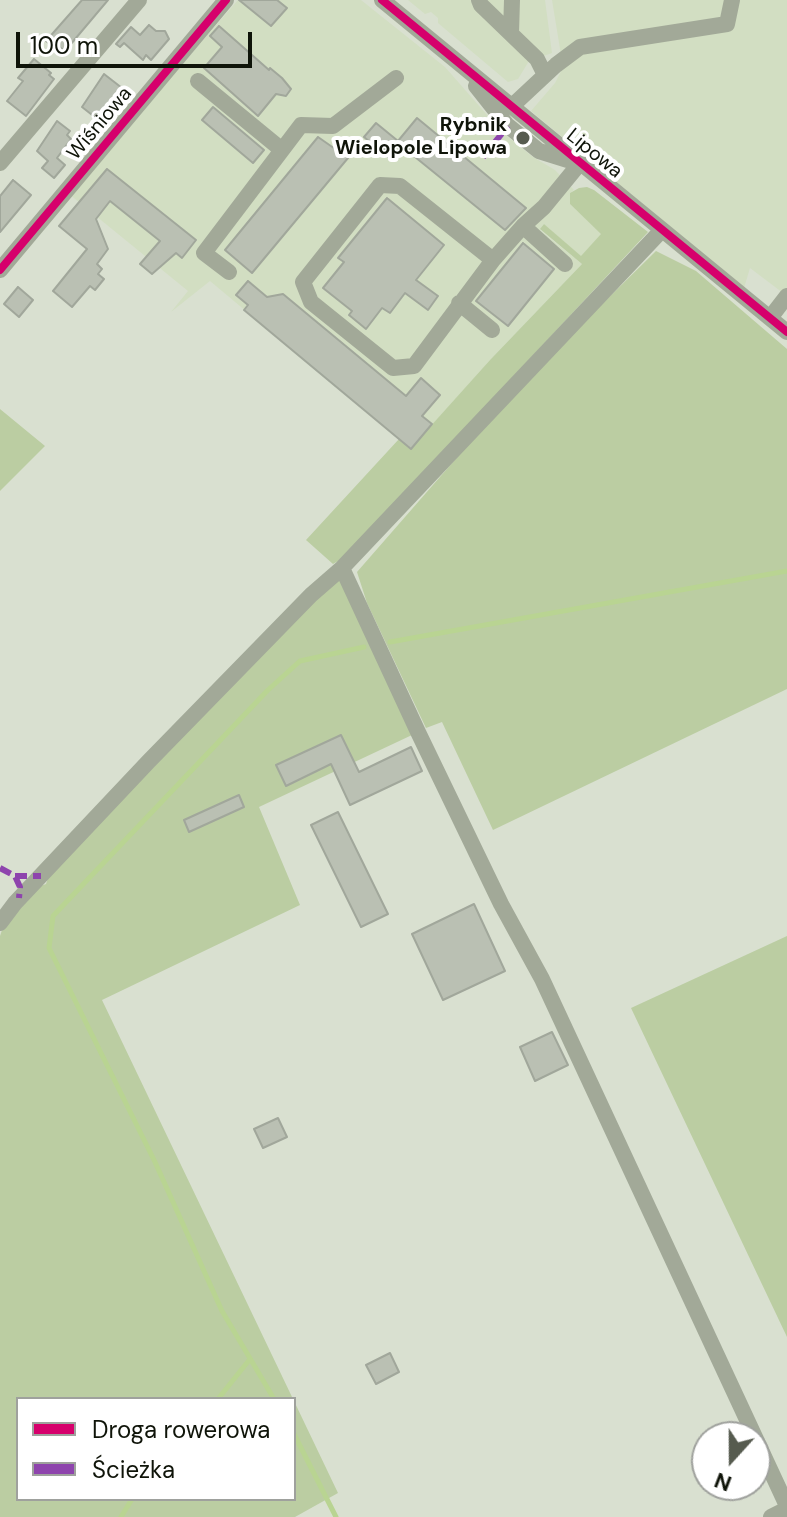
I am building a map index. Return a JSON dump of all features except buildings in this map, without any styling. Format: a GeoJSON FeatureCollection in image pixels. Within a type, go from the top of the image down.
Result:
{"type":"FeatureCollection","features":[{"type":"Feature","properties":{"kind":"street"},"geometry":{"type":"LineString","coordinates":[[0,163],[139,0]]}},
{"type":"Feature","properties":{"kind":"street","name":"Wiśniowa"},"geometry":{"type":"LineString","coordinates":[[0,270],[226,0]]}},
{"type":"Feature","properties":{"kind":"street","name":"Lipowa"},"geometry":{"type":"LineString","coordinates":[[382,0],[787,332]]}},
{"type":"Feature","properties":{"kind":"street"},"geometry":{"type":"LineString","coordinates":[[479,0],[537,59],[545,75]]}},
{"type":"Feature","properties":{"kind":"street"},"geometry":{"type":"LineString","coordinates":[[511,33],[512,0]]}},
{"type":"Feature","properties":{"kind":"street"},"geometry":{"type":"LineString","coordinates":[[511,107],[580,47],[727,24],[732,0]]}},
{"type":"Feature","properties":{"kind":"street","name":"Lipowa"},"geometry":{"type":"LineString","coordinates":[[454,60],[507,125],[539,151],[580,163]]}},
{"type":"Feature","properties":{"kind":"street"},"geometry":{"type":"LineString","coordinates":[[229,272],[204,253],[301,125],[333,126],[396,78]]}},
{"type":"Feature","properties":{"kind":"street"},"geometry":{"type":"LineString","coordinates":[[198,81],[282,150]]}},
{"type":"Feature","properties":{"kind":"street"},"geometry":{"type":"LineString","coordinates":[[493,260],[400,186],[380,185],[303,282],[311,302],[393,368],[414,366],[493,260],[544,207],[580,163]]}},
{"type":"Feature","properties":{"kind":"street"},"geometry":{"type":"LineString","coordinates":[[523,226],[565,264]]}},
{"type":"Feature","properties":{"kind":"street"},"geometry":{"type":"LineString","coordinates":[[0,923],[15,903],[149,761],[311,595],[342,568],[662,230]]}},
{"type":"Feature","properties":{"kind":"street"},"geometry":{"type":"LineString","coordinates":[[770,318],[787,296]]}},
{"type":"Feature","properties":{"kind":"street"},"geometry":{"type":"LineString","coordinates":[[459,303],[492,330]]}},
{"type":"Feature","properties":{"kind":"street"},"geometry":{"type":"LineString","coordinates":[[342,568],[501,904],[542,979],[748,1421]]}},
{"type":"Feature","properties":{"kind":"street"},"geometry":{"type":"LineString","coordinates":[[771,1472],[787,1508],[771,1517]]}},
{"type":"Feature","properties":{"kind":"shaded area"},"geometry":{"type":"Polygon","coordinates":[[[238,0],[361,0],[445,67],[502,132],[555,170],[574,190],[570,193],[570,204],[602,234],[581,257],[544,224],[540,230],[582,264],[411,449],[210,281],[171,312],[188,291],[69,194],[238,0]]]}},
{"type":"Feature","properties":{"kind":"shaded area"},"geometry":{"type":"Polygon","coordinates":[[[408,0],[545,0],[552,53],[529,61],[518,79],[508,82],[438,23],[438,18],[431,12],[425,14],[408,0]]]}},
{"type":"Feature","properties":{"kind":"shaded area"},"geometry":{"type":"Polygon","coordinates":[[[552,0],[787,0],[787,296],[750,268],[744,288],[531,111],[555,83],[563,67],[552,0]]]}},
{"type":"Feature","properties":{"kind":"shaded area"},"geometry":{"type":"Polygon","coordinates":[[[587,187],[648,232],[345,557],[333,564],[306,540],[399,439],[411,448],[582,264],[540,229],[544,224],[581,256],[601,234],[570,204],[570,193],[587,187]]]}},
{"type":"Feature","properties":{"kind":"shaded area"},"geometry":{"type":"Polygon","coordinates":[[[656,251],[696,271],[787,349],[787,689],[493,830],[442,722],[426,728],[367,603],[357,572],[522,383],[656,251]]]}},
{"type":"Feature","properties":{"kind":"shaded area"},"geometry":{"type":"Polygon","coordinates":[[[0,409],[45,446],[0,491],[0,409]]]}},
{"type":"Feature","properties":{"kind":"shaded area"},"geometry":{"type":"Polygon","coordinates":[[[340,574],[412,735],[259,807],[300,905],[102,1000],[292,1397],[16,1397],[16,1501],[296,1501],[296,1405],[338,1493],[295,1517],[0,1517],[0,936],[3,927],[35,888],[46,884],[49,875],[340,574]]]}},
{"type":"Feature","properties":{"kind":"shaded area"},"geometry":{"type":"Polygon","coordinates":[[[787,936],[787,1337],[631,1008],[787,936]]]}},
{"type":"Feature","properties":{"kind":"waterway"},"geometry":{"type":"LineString","coordinates":[[390,642],[787,571]]}},
{"type":"Feature","properties":{"kind":"waterway"},"geometry":{"type":"LineString","coordinates":[[273,1397],[222,1311],[155,1162],[49,948],[53,916],[268,690],[300,661],[364,647]]}},
{"type":"Feature","properties":{"kind":"waterway"},"geometry":{"type":"LineString","coordinates":[[220,1397],[250,1359]]}},
{"type":"Feature","properties":{"kind":"waterway"},"geometry":{"type":"LineString","coordinates":[[296,1438],[336,1517]]}},
{"type":"Feature","properties":{"kind":"waterway"},"geometry":{"type":"LineString","coordinates":[[121,1517],[131,1501]]}},
{"type":"Feature","properties":{"kind":"marked path"},"geometry":{"type":"LineString","coordinates":[[483,157],[508,126]]}},
{"type":"Feature","properties":{"kind":"marked path"},"geometry":{"type":"LineString","coordinates":[[0,868],[15,876],[20,887],[19,898]]}},
{"type":"Feature","properties":{"kind":"marked path"},"geometry":{"type":"LineString","coordinates":[[15,876],[41,876]]}},
{"type":"Feature","properties":{"kind":"cycle path"},"geometry":{"type":"LineString","coordinates":[[0,270],[226,0]]}},
{"type":"Feature","properties":{"kind":"cycle path"},"geometry":{"type":"LineString","coordinates":[[382,0],[787,332]]}},
{"type":"Feature","properties":{"kind":"place","name":"Rybnik Wielopole Lipowa"},"geometry":{"type":"Point","coordinates":[523,138]}}]}
